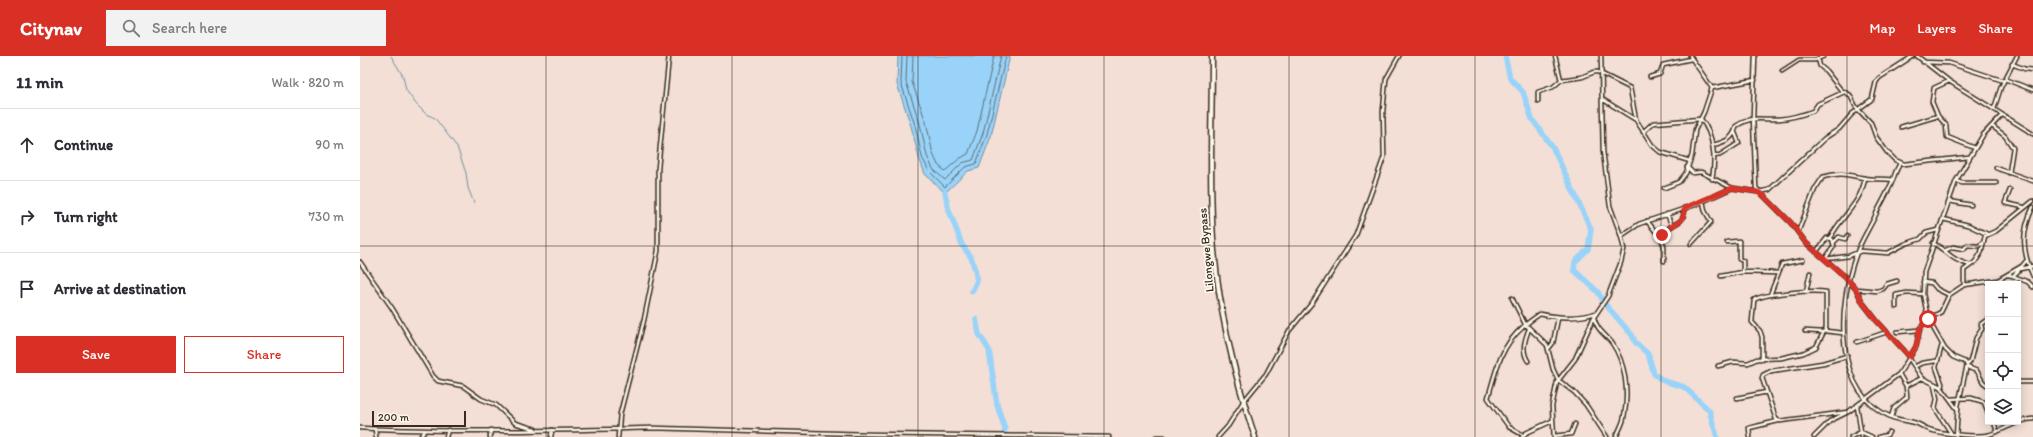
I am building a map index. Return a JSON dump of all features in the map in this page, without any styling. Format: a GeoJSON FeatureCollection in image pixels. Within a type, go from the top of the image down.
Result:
{"type":"FeatureCollection","features":[{"type":"Feature","properties":{"kind":"main road","name":"Lilongwe Bypass"},"geometry":{"type":"LineString","coordinates":[[1212,56],[1213,240],[1225,329],[1243,402],[1255,437]]}},
{"type":"Feature","properties":{"kind":"street"},"geometry":{"type":"LineString","coordinates":[[618,437],[625,392],[643,324],[658,252],[658,168],[669,56]]}},
{"type":"Feature","properties":{"kind":"street"},"geometry":{"type":"LineString","coordinates":[[1218,437],[1228,426],[1243,402],[1266,374],[1289,331],[1312,303],[1356,235],[1384,157],[1383,111],[1386,80],[1399,56]]}},
{"type":"Feature","properties":{"kind":"street"},"geometry":{"type":"LineString","coordinates":[[1555,56],[1561,80]]}},
{"type":"Feature","properties":{"kind":"street"},"geometry":{"type":"LineString","coordinates":[[1575,424],[1571,434],[1554,437],[1552,421],[1554,396],[1558,380],[1575,359],[1594,317],[1608,296],[1621,262],[1624,249],[1610,206],[1603,151],[1601,56]]}},
{"type":"Feature","properties":{"kind":"street"},"geometry":{"type":"LineString","coordinates":[[1755,56],[1753,118],[1754,180],[1758,192],[1766,197],[1816,252],[1838,270],[1856,289],[1868,311],[1910,357],[1922,378],[1941,387],[1952,404],[1958,410]]}},
{"type":"Feature","properties":{"kind":"street"},"geometry":{"type":"LineString","coordinates":[[1782,71],[1799,60],[1818,59],[1824,56]]}},
{"type":"Feature","properties":{"kind":"street"},"geometry":{"type":"LineString","coordinates":[[1687,168],[1693,173],[1702,172],[1712,179],[1732,188],[1758,192],[1769,190],[1821,142],[1839,129],[1858,110],[1872,99],[1876,82],[1879,78],[1913,56]]}},
{"type":"Feature","properties":{"kind":"street"},"geometry":{"type":"LineString","coordinates":[[1917,56],[1949,81],[2033,134]]}},
{"type":"Feature","properties":{"kind":"street"},"geometry":{"type":"LineString","coordinates":[[1994,109],[2005,80],[2017,56]]}},
{"type":"Feature","properties":{"kind":"street"},"geometry":{"type":"LineString","coordinates":[[1650,77],[1660,74],[1663,65],[1690,57],[1712,88]]}},
{"type":"Feature","properties":{"kind":"street"},"geometry":{"type":"LineString","coordinates":[[1818,59],[1820,66],[1844,92],[1850,95],[1858,110],[1871,123],[1876,137],[1887,152],[1902,163]]}},
{"type":"Feature","properties":{"kind":"street"},"geometry":{"type":"LineString","coordinates":[[1923,62],[1949,63],[2033,90]]}},
{"type":"Feature","properties":{"kind":"street"},"geometry":{"type":"LineString","coordinates":[[2012,64],[2025,69],[2033,70]]}},
{"type":"Feature","properties":{"kind":"street"},"geometry":{"type":"LineString","coordinates":[[1538,101],[1538,92],[1553,87],[1561,80],[1582,78],[1594,72],[1601,73],[1630,88],[1636,120],[1642,132],[1660,152],[1690,161]]}},
{"type":"Feature","properties":{"kind":"street"},"geometry":{"type":"LineString","coordinates":[[1712,88],[1755,80]]}},
{"type":"Feature","properties":{"kind":"street"},"geometry":{"type":"LineString","coordinates":[[1949,81],[1936,86],[1932,97],[1938,116],[1946,125],[1947,137],[1975,148]]}},
{"type":"Feature","properties":{"kind":"street"},"geometry":{"type":"LineString","coordinates":[[1664,188],[1679,182],[1686,173],[1690,161],[1695,130],[1701,119],[1712,88]]}},
{"type":"Feature","properties":{"kind":"street"},"geometry":{"type":"LineString","coordinates":[[1714,156],[1720,155],[1739,143],[1735,133],[1736,126],[1753,118],[1778,119],[1795,117],[1813,111],[1818,104],[1844,92]]}},
{"type":"Feature","properties":{"kind":"street"},"geometry":{"type":"LineString","coordinates":[[1602,98],[1636,120]]}},
{"type":"Feature","properties":{"kind":"street"},"geometry":{"type":"LineString","coordinates":[[1985,384],[1982,382],[1977,371],[1967,366],[1965,362],[1953,357],[1942,345],[1928,319],[1923,282],[1925,269],[1933,243],[1956,181],[1975,148],[2002,115]]}},
{"type":"Feature","properties":{"kind":"street"},"geometry":{"type":"LineString","coordinates":[[1901,127],[1938,116]]}},
{"type":"Feature","properties":{"kind":"street"},"geometry":{"type":"LineString","coordinates":[[1642,132],[1652,123],[1701,119]]}},
{"type":"Feature","properties":{"kind":"street"},"geometry":{"type":"LineString","coordinates":[[1701,119],[1713,145],[1714,168],[1712,179]]}},
{"type":"Feature","properties":{"kind":"street"},"geometry":{"type":"LineString","coordinates":[[1992,126],[2005,136],[2013,148],[2009,173]]}},
{"type":"Feature","properties":{"kind":"street"},"geometry":{"type":"LineString","coordinates":[[1713,145],[1729,139],[1735,133]]}},
{"type":"Feature","properties":{"kind":"street"},"geometry":{"type":"LineString","coordinates":[[1969,157],[1902,163],[1897,168],[1893,180],[1857,253],[1848,282],[1845,298],[1843,343],[1857,386],[1865,398],[1879,410],[1891,417],[1914,422],[1928,429],[1956,435],[1978,437],[1997,432],[2024,420],[2033,419]]}},
{"type":"Feature","properties":{"kind":"street"},"geometry":{"type":"LineString","coordinates":[[1996,168],[2033,181]]}},
{"type":"Feature","properties":{"kind":"street"},"geometry":{"type":"LineString","coordinates":[[1798,233],[1815,189],[1823,177],[1849,174],[1864,178],[1883,178],[1893,180]]}},
{"type":"Feature","properties":{"kind":"street"},"geometry":{"type":"LineString","coordinates":[[1816,252],[1824,241],[1830,238],[1837,226],[1858,199],[1864,178]]}},
{"type":"Feature","properties":{"kind":"street"},"geometry":{"type":"LineString","coordinates":[[1956,181],[1962,183],[1996,183]]}},
{"type":"Feature","properties":{"kind":"street"},"geometry":{"type":"LineString","coordinates":[[1621,236],[1634,226],[1703,202],[1732,188]]}},
{"type":"Feature","properties":{"kind":"street"},"geometry":{"type":"LineString","coordinates":[[2010,190],[2004,203],[2023,207]]}},
{"type":"Feature","properties":{"kind":"street"},"geometry":{"type":"LineString","coordinates":[[1949,201],[1971,205]]}},
{"type":"Feature","properties":{"kind":"street"},"geometry":{"type":"LineString","coordinates":[[1943,219],[1968,225],[1987,234],[1996,231],[2023,207],[2033,201]]}},
{"type":"Feature","properties":{"kind":"street"},"geometry":{"type":"LineString","coordinates":[[1691,244],[1711,222],[1705,211],[1703,202]]}},
{"type":"Feature","properties":{"kind":"street"},"geometry":{"type":"LineString","coordinates":[[2033,207],[2024,238],[2024,251],[2033,276]]}},
{"type":"Feature","properties":{"kind":"street"},"geometry":{"type":"LineString","coordinates":[[1659,234],[1664,234],[1672,226],[1680,222],[1684,216],[1684,208]]}},
{"type":"Feature","properties":{"kind":"street"},"geometry":{"type":"LineString","coordinates":[[1667,214],[1672,226]]}},
{"type":"Feature","properties":{"kind":"street"},"geometry":{"type":"LineString","coordinates":[[1647,221],[1659,234],[1663,241],[1664,261]]}},
{"type":"Feature","properties":{"kind":"street"},"geometry":{"type":"LineString","coordinates":[[1825,259],[1849,256],[1865,251],[1878,254],[1888,253],[1905,244],[1920,239],[1926,233],[1938,230]]}},
{"type":"Feature","properties":{"kind":"street"},"geometry":{"type":"LineString","coordinates":[[1964,285],[1964,272],[1981,253],[1987,234]]}},
{"type":"Feature","properties":{"kind":"street"},"geometry":{"type":"LineString","coordinates":[[1825,259],[1834,242],[1839,237],[1845,239],[1847,236]]}},
{"type":"Feature","properties":{"kind":"street"},"geometry":{"type":"LineString","coordinates":[[1830,238],[1834,242]]}},
{"type":"Feature","properties":{"kind":"street"},"geometry":{"type":"LineString","coordinates":[[1727,242],[1739,241],[1739,259],[1743,261],[1743,272]]}},
{"type":"Feature","properties":{"kind":"street"},"geometry":{"type":"LineString","coordinates":[[1933,243],[1957,261],[1970,265]]}},
{"type":"Feature","properties":{"kind":"street"},"geometry":{"type":"LineString","coordinates":[[1944,251],[1952,247],[1964,249],[1967,245],[1978,246],[1983,243]]}},
{"type":"Feature","properties":{"kind":"street"},"geometry":{"type":"LineString","coordinates":[[1770,295],[1783,263],[1803,260]]}},
{"type":"Feature","properties":{"kind":"street"},"geometry":{"type":"LineString","coordinates":[[1996,281],[2022,266],[2027,260]]}},
{"type":"Feature","properties":{"kind":"street"},"geometry":{"type":"LineString","coordinates":[[360,262],[392,308],[403,328],[428,364],[433,376],[438,381],[463,386],[481,399],[496,405],[515,423],[538,430]]}},
{"type":"Feature","properties":{"kind":"street"},"geometry":{"type":"LineString","coordinates":[[2013,276],[2020,269],[2033,266]]}},
{"type":"Feature","properties":{"kind":"street"},"geometry":{"type":"LineString","coordinates":[[1721,276],[1743,272],[1778,273]]}},
{"type":"Feature","properties":{"kind":"street"},"geometry":{"type":"LineString","coordinates":[[1806,292],[1810,273]]}},
{"type":"Feature","properties":{"kind":"street"},"geometry":{"type":"LineString","coordinates":[[2008,275],[2028,282],[2033,287]]}},
{"type":"Feature","properties":{"kind":"street"},"geometry":{"type":"LineString","coordinates":[[1856,289],[1877,291],[1883,289],[1888,283],[1893,284],[1898,281]]}},
{"type":"Feature","properties":{"kind":"street"},"geometry":{"type":"LineString","coordinates":[[1923,282],[1932,283],[1937,289],[1949,295]]}},
{"type":"Feature","properties":{"kind":"street"},"geometry":{"type":"LineString","coordinates":[[1814,437],[1830,421],[1857,406],[1865,398],[1899,374],[1917,344],[1919,330],[1928,319],[1941,312],[1949,295],[1964,285],[1985,284]]}},
{"type":"Feature","properties":{"kind":"street"},"geometry":{"type":"LineString","coordinates":[[1718,366],[1733,362],[1748,362],[1762,358],[1781,358],[1809,351],[1818,345],[1827,320],[1827,294],[1825,292],[1770,295],[1756,298],[1754,302],[1752,322],[1760,331],[1762,337],[1762,358]]}},
{"type":"Feature","properties":{"kind":"street"},"geometry":{"type":"LineString","coordinates":[[1896,307],[1896,295],[1907,293],[1924,294]]}},
{"type":"Feature","properties":{"kind":"street"},"geometry":{"type":"LineString","coordinates":[[1512,298],[1525,324],[1543,340],[1549,348],[1553,369],[1558,380],[1574,392],[1586,405],[1607,437]]}},
{"type":"Feature","properties":{"kind":"street"},"geometry":{"type":"LineString","coordinates":[[1552,421],[1522,436],[1510,427],[1488,398],[1501,354],[1514,335],[1525,324],[1540,314],[1558,318],[1585,316],[1597,313]]}},
{"type":"Feature","properties":{"kind":"street"},"geometry":{"type":"LineString","coordinates":[[1594,317],[1597,328],[1613,344],[1624,371],[1626,395],[1625,416],[1616,437]]}},
{"type":"Feature","properties":{"kind":"street"},"geometry":{"type":"LineString","coordinates":[[1549,348],[1553,343],[1558,318]]}},
{"type":"Feature","properties":{"kind":"street"},"geometry":{"type":"LineString","coordinates":[[1956,435],[1958,410],[1967,366],[1970,362],[1976,338],[1982,329],[1981,324],[1985,321]]}},
{"type":"Feature","properties":{"kind":"street"},"geometry":{"type":"LineString","coordinates":[[1528,361],[1525,357],[1524,348],[1529,328]]}},
{"type":"Feature","properties":{"kind":"street"},"geometry":{"type":"LineString","coordinates":[[1897,332],[1919,330]]}},
{"type":"Feature","properties":{"kind":"street"},"geometry":{"type":"LineString","coordinates":[[1805,331],[1843,333]]}},
{"type":"Feature","properties":{"kind":"street"},"geometry":{"type":"LineString","coordinates":[[1857,342],[1887,332]]}},
{"type":"Feature","properties":{"kind":"street"},"geometry":{"type":"LineString","coordinates":[[1941,387],[1942,384],[1936,367],[1936,361],[1942,345]]}},
{"type":"Feature","properties":{"kind":"street"},"geometry":{"type":"LineString","coordinates":[[1780,421],[1776,419],[1762,378],[1766,373],[1847,356]]}},
{"type":"Feature","properties":{"kind":"street"},"geometry":{"type":"LineString","coordinates":[[1916,366],[1922,363],[1936,361]]}},
{"type":"Feature","properties":{"kind":"street"},"geometry":{"type":"LineString","coordinates":[[1891,417],[1894,408],[1907,397],[1906,386],[1899,374]]}},
{"type":"Feature","properties":{"kind":"street"},"geometry":{"type":"LineString","coordinates":[[1906,386],[1922,378]]}},
{"type":"Feature","properties":{"kind":"street"},"geometry":{"type":"LineString","coordinates":[[2021,382],[2033,382]]}},
{"type":"Feature","properties":{"kind":"street"},"geometry":{"type":"LineString","coordinates":[[1934,385],[1937,399],[1935,408],[1951,433]]}},
{"type":"Feature","properties":{"kind":"street"},"geometry":{"type":"LineString","coordinates":[[1737,398],[1767,392]]}},
{"type":"Feature","properties":{"kind":"street"},"geometry":{"type":"LineString","coordinates":[[1950,399],[1972,398],[1984,402],[1985,405]]}},
{"type":"Feature","properties":{"kind":"street"},"geometry":{"type":"LineString","coordinates":[[1857,406],[1861,437]]}},
{"type":"Feature","properties":{"kind":"street"},"geometry":{"type":"LineString","coordinates":[[1750,437],[1749,428],[1780,421],[1848,412]]}},
{"type":"Feature","properties":{"kind":"street"},"geometry":{"type":"LineString","coordinates":[[1995,425],[1997,432]]}},
{"type":"Feature","properties":{"kind":"street"},"geometry":{"type":"LineString","coordinates":[[360,428],[426,430],[619,430],[654,428],[934,436],[1109,437]]}},
{"type":"Feature","properties":{"kind":"street"},"geometry":{"type":"LineString","coordinates":[[375,429],[376,437]]}},
{"type":"Feature","properties":{"kind":"street"},"geometry":{"type":"LineString","coordinates":[[420,437],[426,430]]}},
{"type":"Feature","properties":{"kind":"street"},"geometry":{"type":"LineString","coordinates":[[446,437],[448,430]]}},
{"type":"Feature","properties":{"kind":"street"},"geometry":{"type":"LineString","coordinates":[[490,437],[491,430]]}},
{"type":"Feature","properties":{"kind":"street"},"geometry":{"type":"LineString","coordinates":[[551,437],[552,430]]}},
{"type":"Feature","properties":{"kind":"street"},"geometry":{"type":"LineString","coordinates":[[796,432],[799,437]]}},
{"type":"Feature","properties":{"kind":"street"},"geometry":{"type":"LineString","coordinates":[[1851,437],[1861,432]]}},
{"type":"Feature","properties":{"kind":"street"},"geometry":{"type":"LineString","coordinates":[[1861,432],[1872,437]]}},
{"type":"Feature","properties":{"kind":"street"},"geometry":{"type":"LineString","coordinates":[[1879,437],[1887,435],[1889,432]]}},
{"type":"Feature","properties":{"kind":"street"},"geometry":{"type":"LineString","coordinates":[[1156,437],[1164,437]]}},
{"type":"Feature","properties":{"kind":"water"},"geometry":{"type":"Polygon","coordinates":[[[898,56],[1010,56],[991,136],[979,168],[968,171],[945,193],[925,174],[919,158],[911,126],[897,84],[898,56]]]}},
{"type":"Feature","properties":{"kind":"waterway"},"geometry":{"type":"LineString","coordinates":[[391,56],[403,76],[406,90],[416,104],[426,114],[435,118],[457,147],[466,173],[468,188],[474,203]]}},
{"type":"Feature","properties":{"kind":"waterway"},"geometry":{"type":"LineString","coordinates":[[1505,56],[1510,78],[1523,92],[1532,119],[1553,148],[1591,229],[1588,249],[1575,262],[1574,270],[1598,292],[1602,299]]}},
{"type":"Feature","properties":{"kind":"waterway"},"geometry":{"type":"LineString","coordinates":[[945,193],[948,207]]}},
{"type":"Feature","properties":{"kind":"waterway"},"geometry":{"type":"LineString","coordinates":[[949,210],[962,245],[971,257],[975,270],[977,281],[972,291]]}},
{"type":"Feature","properties":{"kind":"waterway"},"geometry":{"type":"LineString","coordinates":[[1605,304],[1632,335],[1635,342],[1648,354],[1654,374],[1664,381],[1684,387],[1709,410],[1717,437]]}},
{"type":"Feature","properties":{"kind":"waterway"},"geometry":{"type":"LineString","coordinates":[[976,319],[979,334],[989,350],[997,405],[1005,429],[1004,434]]}},
{"type":"Feature","properties":{"kind":"route"},"geometry":{"type":"LineString","coordinates":[[1662,235],[1672,226],[1680,222],[1684,216],[1684,208],[1703,202],[1732,188],[1758,192],[1766,197],[1791,223],[1806,243],[1838,270],[1856,289],[1868,311],[1910,357],[1917,344],[1919,330],[1928,319]]}}]}
